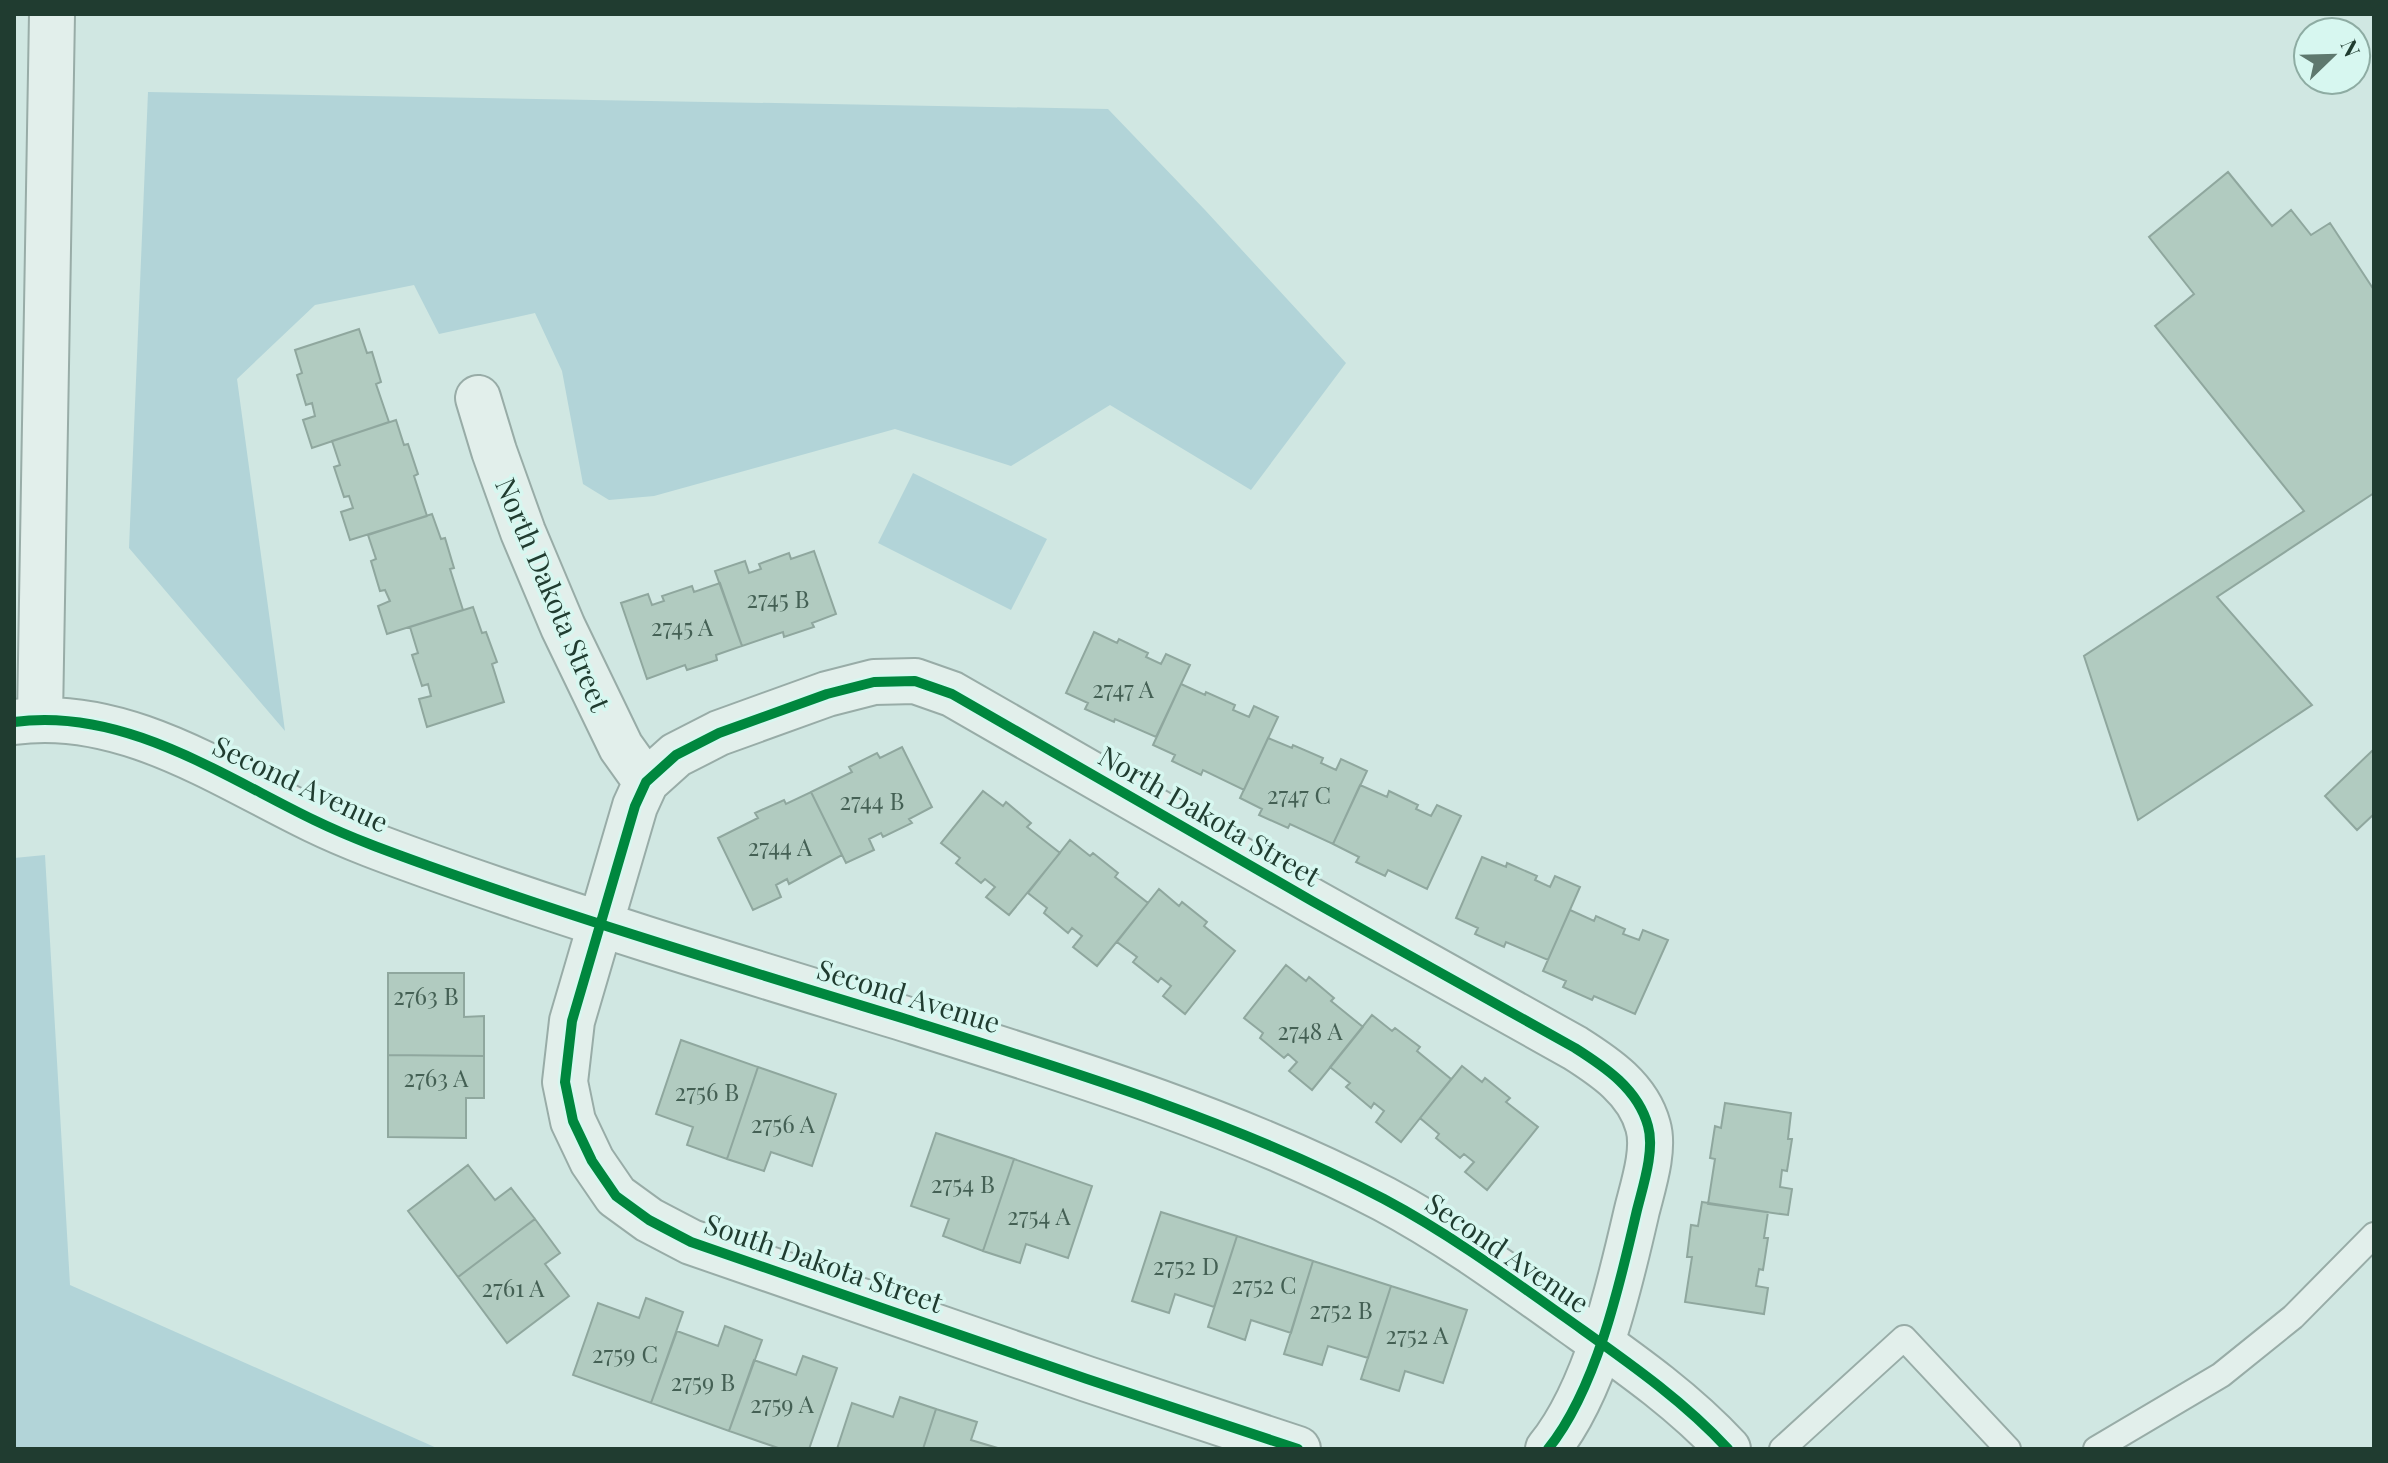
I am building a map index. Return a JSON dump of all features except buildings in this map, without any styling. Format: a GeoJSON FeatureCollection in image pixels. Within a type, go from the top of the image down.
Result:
{"type":"FeatureCollection","features":[{"type":"Feature","properties":{"kind":"street"},"geometry":{"type":"LineString","coordinates":[[27,720],[52,14]]}},
{"type":"Feature","properties":{"kind":"street","name":"North Dakota Street"},"geometry":{"type":"LineString","coordinates":[[478,398],[523,532],[563,627],[621,747],[646,782]]}},
{"type":"Feature","properties":{"kind":"street","name":"North Dakota Street"},"geometry":{"type":"LineString","coordinates":[[600,925],[635,806],[646,782],[676,755],[719,733],[827,694],[874,682],[915,681],[952,694],[1299,894],[1575,1048],[1613,1073],[1633,1097],[1649,1127],[1648,1166],[1621,1282],[1601,1343]]}},
{"type":"Feature","properties":{"kind":"street","name":"Second Avenue"},"geometry":{"type":"LineString","coordinates":[[27,720],[78,721],[181,752],[367,843],[600,925],[1035,1059],[1288,1154],[1386,1200],[1452,1240],[1601,1343],[1670,1396],[1728,1449]]}},
{"type":"Feature","properties":{"kind":"street","name":"South Dakota Street"},"geometry":{"type":"LineString","coordinates":[[600,925],[572,1021],[565,1082],[573,1121],[592,1161],[616,1196],[649,1220],[691,1242],[1298,1449]]}},
{"type":"Feature","properties":{"kind":"street"},"geometry":{"type":"LineString","coordinates":[[1548,1449],[1574,1407],[1601,1343]]}},
{"type":"Feature","properties":{"kind":"lane"},"geometry":{"type":"LineString","coordinates":[[2096,1449],[2221,1375],[2293,1317],[2374,1235]]}},
{"type":"Feature","properties":{"kind":"lane"},"geometry":{"type":"LineString","coordinates":[[1782,1449],[1904,1338],[2008,1449]]}},
{"type":"Feature","properties":{"kind":"shaded area"},"geometry":{"type":"Polygon","coordinates":[[[148,92],[1108,109],[1346,363],[1251,490],[1110,405],[1011,466],[895,429],[654,496],[609,500],[583,484],[562,371],[535,313],[439,334],[414,285],[315,305],[237,379],[285,731],[129,548],[148,92]]]}},
{"type":"Feature","properties":{"kind":"shaded area"},"geometry":{"type":"Polygon","coordinates":[[[913,473],[1047,539],[1011,610],[878,543],[913,473]]]}},
{"type":"Feature","properties":{"kind":"shaded area"},"geometry":{"type":"Polygon","coordinates":[[[45,855],[70,1285],[439,1449],[14,1449],[14,858],[45,855]]]}},
{"type":"Feature","properties":{"kind":"cycle path"},"geometry":{"type":"LineString","coordinates":[[1298,1449],[691,1242],[649,1220],[616,1196],[592,1161],[573,1121],[565,1082],[572,1021],[635,806],[646,782],[676,755],[719,733],[827,694],[874,682],[915,681],[952,694],[1598,1063],[1619,1080],[1637,1101],[1648,1126],[1649,1157],[1623,1270],[1593,1367],[1565,1425],[1548,1449]]}},
{"type":"Feature","properties":{"kind":"cycle path"},"geometry":{"type":"LineString","coordinates":[[14,722],[54,720],[94,725],[132,735],[207,765],[328,827],[414,861],[610,927],[1094,1079],[1271,1146],[1384,1199],[1477,1256],[1650,1379],[1728,1449]]}}]}
